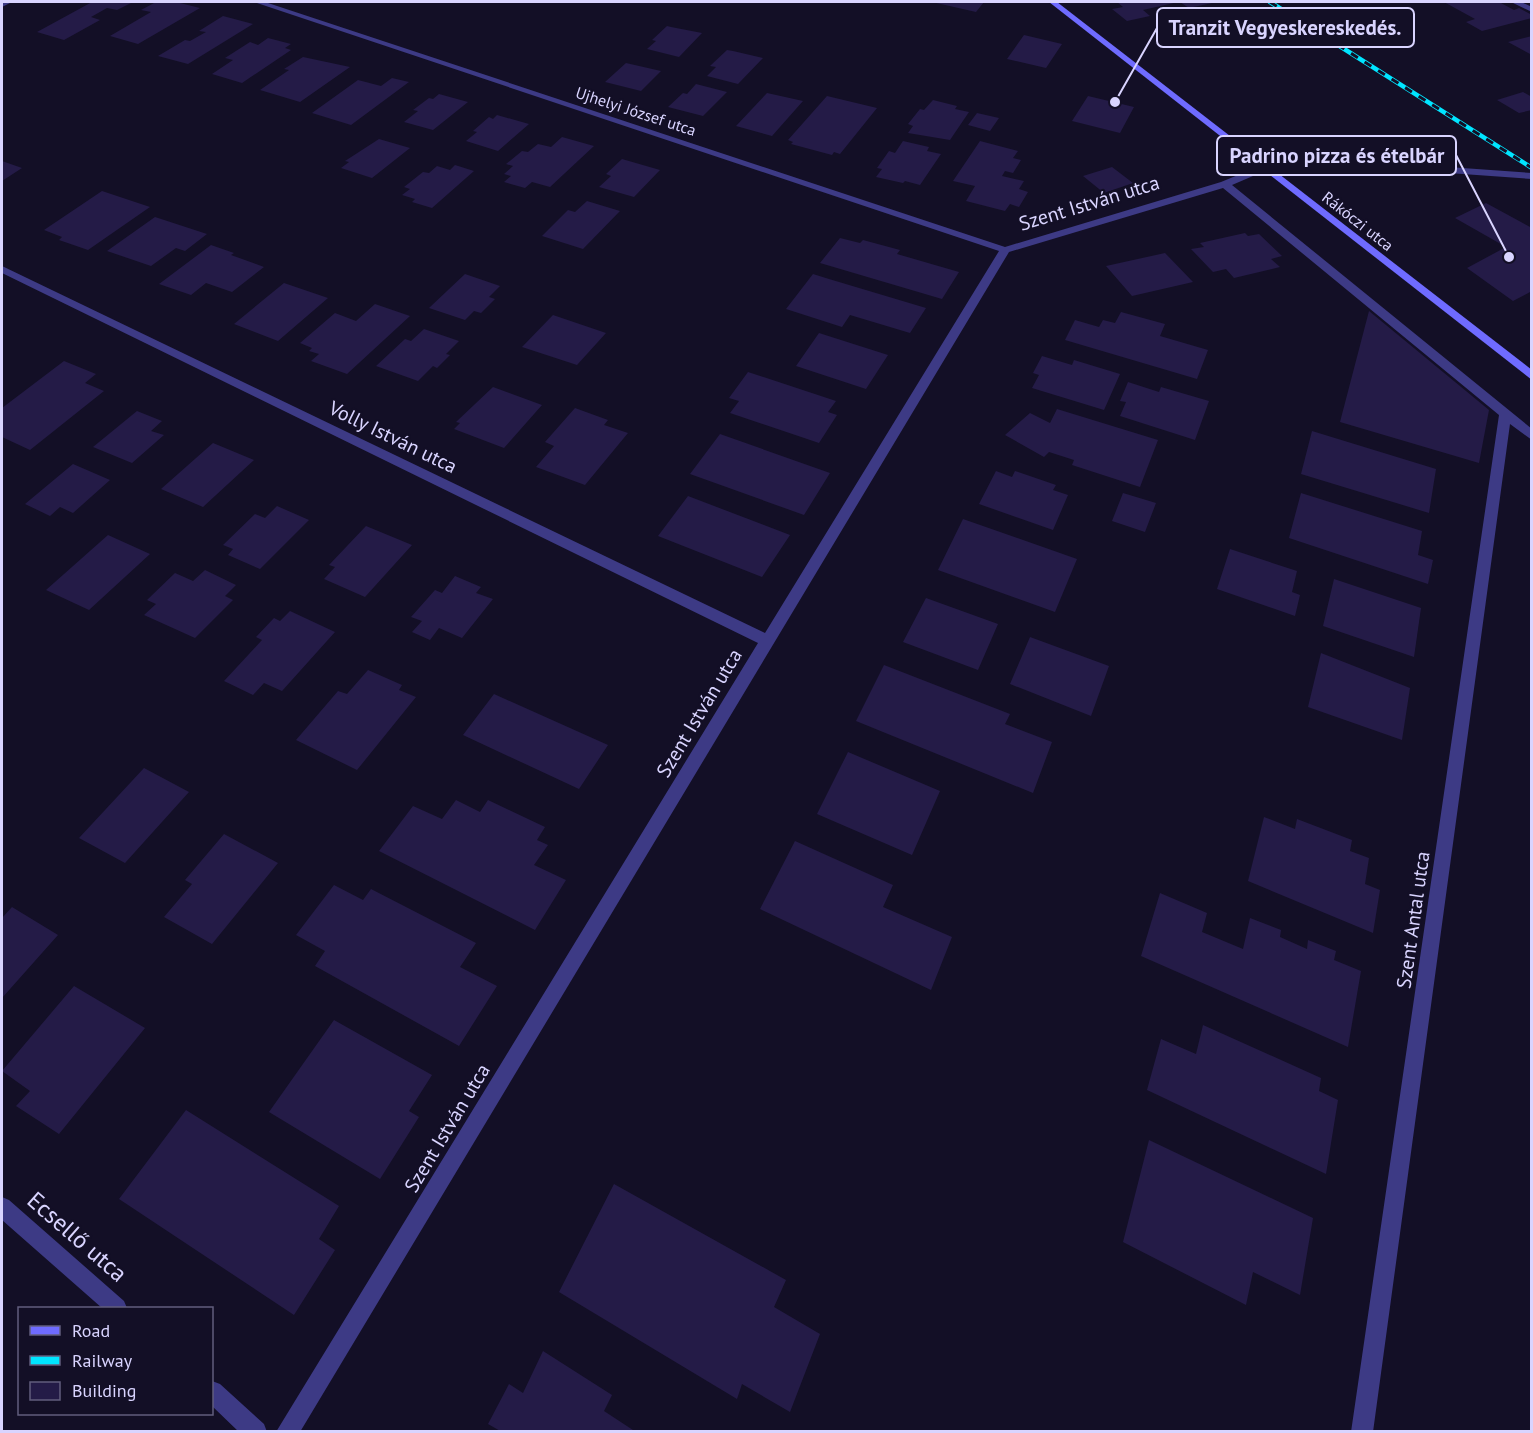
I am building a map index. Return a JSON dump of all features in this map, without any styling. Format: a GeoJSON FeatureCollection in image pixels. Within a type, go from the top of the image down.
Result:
{"type":"FeatureCollection","features":[{"type":"Feature","properties":{"kind":"main road","name":"Rákóczi utca"},"geometry":{"type":"LineString","coordinates":[[1053,2],[1532,376]]}},
{"type":"Feature","properties":{"kind":"street"},"geometry":{"type":"LineString","coordinates":[[2,5],[8,2]]}},
{"type":"Feature","properties":{"kind":"street","name":"Ujhelyi József utca"},"geometry":{"type":"LineString","coordinates":[[258,2],[1005,250]]}},
{"type":"Feature","properties":{"kind":"street"},"geometry":{"type":"LineString","coordinates":[[1515,2],[1532,10]]}},
{"type":"Feature","properties":{"kind":"street"},"geometry":{"type":"LineString","coordinates":[[1265,167],[1378,165],[1532,176]]}},
{"type":"Feature","properties":{"kind":"street","name":"Szent István utca"},"geometry":{"type":"LineString","coordinates":[[287,1431],[1005,250],[1225,184],[1265,167]]}},
{"type":"Feature","properties":{"kind":"street"},"geometry":{"type":"LineString","coordinates":[[1225,184],[1532,436]]}},
{"type":"Feature","properties":{"kind":"street","name":"Volly István utca"},"geometry":{"type":"LineString","coordinates":[[2,269],[767,641]]}},
{"type":"Feature","properties":{"kind":"street","name":"Szent Antal utca"},"geometry":{"type":"LineString","coordinates":[[1362,1431],[1505,414]]}},
{"type":"Feature","properties":{"kind":"street","name":"Ecsellő utca"},"geometry":{"type":"LineString","coordinates":[[2,1207],[116,1307]]}},
{"type":"Feature","properties":{"kind":"street"},"geometry":{"type":"LineString","coordinates":[[213,1393],[256,1431]]}},
{"type":"Feature","properties":{"kind":"building"},"geometry":{"type":"Polygon","coordinates":[[[92,2],[133,2],[117,10],[107,8],[91,17],[100,20],[64,40],[37,32],[92,2]]]}},
{"type":"Feature","properties":{"kind":"building"},"geometry":{"type":"Polygon","coordinates":[[[156,2],[176,2],[200,8],[138,44],[110,36],[151,12],[141,10],[156,2]]]}},
{"type":"Feature","properties":{"kind":"building"},"geometry":{"type":"Polygon","coordinates":[[[932,2],[984,2],[976,12],[932,2]]]}},
{"type":"Feature","properties":{"kind":"building"},"geometry":{"type":"Polygon","coordinates":[[[1117,2],[1178,2],[1143,10],[1150,16],[1127,21],[1112,9],[1123,7],[1117,2]]]}},
{"type":"Feature","properties":{"kind":"building"},"geometry":{"type":"Polygon","coordinates":[[[1180,2],[1209,2],[1212,3],[1189,8],[1180,2]]]}},
{"type":"Feature","properties":{"kind":"building"},"geometry":{"type":"Polygon","coordinates":[[[1444,2],[1499,2],[1514,10],[1519,8],[1532,15],[1532,18],[1482,31],[1466,22],[1475,19],[1444,2]]]}},
{"type":"Feature","properties":{"kind":"building"},"geometry":{"type":"Polygon","coordinates":[[[223,16],[253,24],[188,64],[158,56],[185,40],[190,41],[206,32],[199,31],[223,16]]]}},
{"type":"Feature","properties":{"kind":"building"},"geometry":{"type":"Polygon","coordinates":[[[667,26],[702,33],[679,57],[647,49],[656,41],[652,40],[667,26]]]}},
{"type":"Feature","properties":{"kind":"building"},"geometry":{"type":"Polygon","coordinates":[[[1024,35],[1062,44],[1046,68],[1007,59],[1024,35]]]}},
{"type":"Feature","properties":{"kind":"building"},"geometry":{"type":"Polygon","coordinates":[[[1532,36],[1532,55],[1508,42],[1532,36]]]}},
{"type":"Feature","properties":{"kind":"building"},"geometry":{"type":"Polygon","coordinates":[[[268,38],[291,44],[285,48],[291,50],[242,83],[212,74],[233,60],[225,58],[250,42],[258,45],[268,38]]]}},
{"type":"Feature","properties":{"kind":"building"},"geometry":{"type":"Polygon","coordinates":[[[727,50],[763,58],[738,84],[707,76],[716,67],[710,66],[727,50]]]}},
{"type":"Feature","properties":{"kind":"building"},"geometry":{"type":"Polygon","coordinates":[[[303,57],[350,67],[300,102],[260,90],[289,70],[284,69],[303,57]]]}},
{"type":"Feature","properties":{"kind":"building"},"geometry":{"type":"Polygon","coordinates":[[[626,63],[661,71],[641,91],[605,82],[626,63]]]}},
{"type":"Feature","properties":{"kind":"building"},"geometry":{"type":"Polygon","coordinates":[[[392,78],[409,82],[351,125],[312,113],[358,80],[381,86],[392,78]]]}},
{"type":"Feature","properties":{"kind":"building"},"geometry":{"type":"Polygon","coordinates":[[[696,84],[727,92],[703,116],[668,107],[683,93],[687,94],[696,84]]]}},
{"type":"Feature","properties":{"kind":"building"},"geometry":{"type":"Polygon","coordinates":[[[1523,92],[1532,97],[1532,110],[1519,113],[1497,100],[1523,92]]]}},
{"type":"Feature","properties":{"kind":"building"},"geometry":{"type":"Polygon","coordinates":[[[767,93],[803,101],[772,136],[736,126],[767,93]]]}},
{"type":"Feature","properties":{"kind":"building"},"geometry":{"type":"Polygon","coordinates":[[[439,94],[468,102],[433,130],[404,122],[418,111],[413,110],[429,98],[433,99],[439,94]]]}},
{"type":"Feature","properties":{"kind":"building"},"geometry":{"type":"Polygon","coordinates":[[[827,96],[877,108],[840,154],[834,152],[832,155],[791,144],[793,142],[788,140],[827,96]]]}},
{"type":"Feature","properties":{"kind":"building"},"geometry":{"type":"Polygon","coordinates":[[[1088,96],[1134,107],[1120,133],[1072,121],[1088,96]]]}},
{"type":"Feature","properties":{"kind":"building"},"geometry":{"type":"Polygon","coordinates":[[[933,100],[957,106],[955,109],[969,112],[950,140],[908,133],[913,126],[908,124],[920,109],[924,110],[933,100]]]}},
{"type":"Feature","properties":{"kind":"building"},"geometry":{"type":"Polygon","coordinates":[[[977,113],[999,118],[990,131],[968,125],[977,113]]]}},
{"type":"Feature","properties":{"kind":"building"},"geometry":{"type":"Polygon","coordinates":[[[497,115],[529,124],[498,151],[466,141],[477,132],[473,131],[489,117],[493,119],[497,115]]]}},
{"type":"Feature","properties":{"kind":"building"},"geometry":{"type":"Polygon","coordinates":[[[562,137],[594,146],[550,187],[532,182],[525,188],[504,182],[511,176],[504,174],[513,166],[506,164],[522,151],[528,152],[538,144],[551,147],[562,137]]]}},
{"type":"Feature","properties":{"kind":"building"},"geometry":{"type":"Polygon","coordinates":[[[379,139],[410,148],[372,178],[341,168],[349,162],[345,161],[379,139]]]}},
{"type":"Feature","properties":{"kind":"building"},"geometry":{"type":"Polygon","coordinates":[[[903,141],[929,147],[927,151],[941,154],[920,185],[876,177],[882,169],[877,168],[889,151],[895,153],[903,141]]]}},
{"type":"Feature","properties":{"kind":"building"},"geometry":{"type":"Polygon","coordinates":[[[980,141],[1018,151],[1013,158],[1021,160],[1013,173],[1005,171],[1002,176],[1024,181],[1019,189],[1028,192],[1019,207],[1010,204],[1005,211],[966,201],[975,186],[953,181],[980,141]]]}},
{"type":"Feature","properties":{"kind":"building"},"geometry":{"type":"Polygon","coordinates":[[[622,159],[660,170],[634,197],[599,187],[611,176],[606,174],[622,159]]]}},
{"type":"Feature","properties":{"kind":"building"},"geometry":{"type":"Polygon","coordinates":[[[2,161],[22,168],[2,181],[2,161]]]}},
{"type":"Feature","properties":{"kind":"building"},"geometry":{"type":"Polygon","coordinates":[[[455,165],[474,171],[432,208],[412,202],[415,199],[402,195],[410,189],[404,187],[423,172],[429,173],[437,166],[450,170],[455,165]]]}},
{"type":"Feature","properties":{"kind":"building"},"geometry":{"type":"Polygon","coordinates":[[[1112,167],[1133,183],[1104,193],[1083,176],[1112,167]]]}},
{"type":"Feature","properties":{"kind":"building"},"geometry":{"type":"Polygon","coordinates":[[[102,191],[150,207],[88,250],[59,240],[62,237],[44,230],[102,191]]]}},
{"type":"Feature","properties":{"kind":"building"},"geometry":{"type":"Polygon","coordinates":[[[587,201],[620,211],[583,249],[542,236],[568,210],[575,212],[587,201]]]}},
{"type":"Feature","properties":{"kind":"building"},"geometry":{"type":"Polygon","coordinates":[[[1486,203],[1532,228],[1532,291],[1513,301],[1467,268],[1506,247],[1455,218],[1486,203]]]}},
{"type":"Feature","properties":{"kind":"building"},"geometry":{"type":"Polygon","coordinates":[[[155,217],[207,234],[185,251],[176,248],[151,266],[107,251],[155,217]]]}},
{"type":"Feature","properties":{"kind":"building"},"geometry":{"type":"Polygon","coordinates":[[[1245,233],[1248,236],[1259,234],[1282,256],[1271,259],[1280,267],[1234,278],[1226,269],[1213,272],[1191,249],[1204,247],[1200,243],[1245,233]]]}},
{"type":"Feature","properties":{"kind":"building"},"geometry":{"type":"Polygon","coordinates":[[[840,238],[860,243],[863,240],[900,250],[897,254],[959,272],[942,299],[820,263],[840,238]]]}},
{"type":"Feature","properties":{"kind":"building"},"geometry":{"type":"Polygon","coordinates":[[[211,245],[264,267],[232,292],[206,283],[191,295],[159,284],[211,245]]]}},
{"type":"Feature","properties":{"kind":"building"},"geometry":{"type":"Polygon","coordinates":[[[1165,253],[1193,282],[1132,296],[1106,266],[1165,253]]]}},
{"type":"Feature","properties":{"kind":"building"},"geometry":{"type":"Polygon","coordinates":[[[465,274],[500,286],[489,297],[495,299],[481,313],[474,311],[465,320],[429,308],[465,274]]]}},
{"type":"Feature","properties":{"kind":"building"},"geometry":{"type":"Polygon","coordinates":[[[813,274],[926,308],[910,333],[850,315],[842,327],[786,309],[813,274]]]}},
{"type":"Feature","properties":{"kind":"building"},"geometry":{"type":"Polygon","coordinates":[[[284,283],[328,298],[278,341],[234,324],[284,283]]]}},
{"type":"Feature","properties":{"kind":"building"},"geometry":{"type":"Polygon","coordinates":[[[375,304],[410,316],[347,374],[311,361],[319,354],[309,351],[312,348],[300,343],[335,313],[356,321],[375,304]]]}},
{"type":"Feature","properties":{"kind":"building"},"geometry":{"type":"Polygon","coordinates":[[[1369,311],[1489,410],[1479,463],[1340,422],[1369,311]]]}},
{"type":"Feature","properties":{"kind":"building"},"geometry":{"type":"Polygon","coordinates":[[[1121,312],[1165,324],[1160,336],[1208,350],[1197,379],[1065,340],[1075,320],[1099,327],[1103,320],[1115,323],[1121,312]]]}},
{"type":"Feature","properties":{"kind":"building"},"geometry":{"type":"Polygon","coordinates":[[[553,315],[606,333],[577,365],[522,347],[553,315]]]}},
{"type":"Feature","properties":{"kind":"building"},"geometry":{"type":"Polygon","coordinates":[[[424,329],[459,341],[446,354],[450,355],[437,368],[433,366],[418,381],[376,366],[405,339],[411,341],[424,329]]]}},
{"type":"Feature","properties":{"kind":"building"},"geometry":{"type":"Polygon","coordinates":[[[819,333],[888,355],[866,389],[796,366],[819,333]]]}},
{"type":"Feature","properties":{"kind":"building"},"geometry":{"type":"Polygon","coordinates":[[[1042,356],[1072,365],[1074,360],[1120,374],[1104,410],[1032,388],[1039,375],[1033,373],[1042,356]]]}},
{"type":"Feature","properties":{"kind":"building"},"geometry":{"type":"Polygon","coordinates":[[[64,361],[96,374],[85,383],[104,391],[30,450],[2,437],[2,408],[64,361]]]}},
{"type":"Feature","properties":{"kind":"building"},"geometry":{"type":"Polygon","coordinates":[[[748,372],[836,401],[828,412],[837,415],[819,443],[730,413],[739,401],[729,398],[748,372]]]}},
{"type":"Feature","properties":{"kind":"building"},"geometry":{"type":"Polygon","coordinates":[[[1128,382],[1159,392],[1161,387],[1209,401],[1195,440],[1120,416],[1126,402],[1120,401],[1128,382]]]}},
{"type":"Feature","properties":{"kind":"building"},"geometry":{"type":"Polygon","coordinates":[[[493,387],[542,405],[504,448],[454,429],[460,423],[456,422],[493,387]]]}},
{"type":"Feature","properties":{"kind":"building"},"geometry":{"type":"Polygon","coordinates":[[[575,408],[608,420],[604,425],[628,433],[585,485],[536,467],[554,446],[545,442],[575,408]]]}},
{"type":"Feature","properties":{"kind":"building"},"geometry":{"type":"Polygon","coordinates":[[[1057,409],[1158,440],[1140,487],[1072,465],[1074,460],[1049,452],[1044,457],[1005,435],[1030,413],[1050,423],[1057,409]]]}},
{"type":"Feature","properties":{"kind":"building"},"geometry":{"type":"Polygon","coordinates":[[[137,411],[162,421],[151,431],[164,435],[132,463],[93,447],[137,411]]]}},
{"type":"Feature","properties":{"kind":"building"},"geometry":{"type":"Polygon","coordinates":[[[1312,431],[1436,469],[1429,513],[1301,474],[1312,431]]]}},
{"type":"Feature","properties":{"kind":"building"},"geometry":{"type":"Polygon","coordinates":[[[720,434],[830,473],[804,515],[690,474],[720,434]]]}},
{"type":"Feature","properties":{"kind":"building"},"geometry":{"type":"Polygon","coordinates":[[[213,443],[254,460],[203,507],[161,489],[213,443]]]}},
{"type":"Feature","properties":{"kind":"building"},"geometry":{"type":"Polygon","coordinates":[[[73,464],[110,480],[73,513],[60,507],[50,516],[25,504],[73,464]]]}},
{"type":"Feature","properties":{"kind":"building"},"geometry":{"type":"Polygon","coordinates":[[[996,471],[1012,477],[1015,471],[1056,485],[1053,490],[1068,495],[1053,530],[979,504],[996,471]]]}},
{"type":"Feature","properties":{"kind":"building"},"geometry":{"type":"Polygon","coordinates":[[[1123,493],[1156,503],[1145,532],[1112,521],[1123,493]]]}},
{"type":"Feature","properties":{"kind":"building"},"geometry":{"type":"Polygon","coordinates":[[[1301,493],[1422,531],[1418,555],[1433,560],[1428,584],[1289,538],[1301,493]]]}},
{"type":"Feature","properties":{"kind":"building"},"geometry":{"type":"Polygon","coordinates":[[[688,496],[790,535],[762,577],[658,536],[688,496]]]}},
{"type":"Feature","properties":{"kind":"building"},"geometry":{"type":"Polygon","coordinates":[[[277,506],[309,520],[260,569],[228,555],[233,549],[223,545],[255,514],[265,518],[277,506]]]}},
{"type":"Feature","properties":{"kind":"building"},"geometry":{"type":"Polygon","coordinates":[[[963,519],[1077,559],[1055,612],[938,570],[963,519]]]}},
{"type":"Feature","properties":{"kind":"building"},"geometry":{"type":"Polygon","coordinates":[[[366,526],[412,545],[365,597],[324,579],[335,567],[329,565],[366,526]]]}},
{"type":"Feature","properties":{"kind":"building"},"geometry":{"type":"Polygon","coordinates":[[[108,535],[150,554],[89,610],[46,590],[108,535]]]}},
{"type":"Feature","properties":{"kind":"building"},"geometry":{"type":"Polygon","coordinates":[[[1230,549],[1297,571],[1292,592],[1300,595],[1295,616],[1217,589],[1230,549]]]}},
{"type":"Feature","properties":{"kind":"building"},"geometry":{"type":"Polygon","coordinates":[[[205,570],[236,585],[225,596],[233,600],[195,638],[144,615],[156,604],[147,600],[175,573],[193,581],[205,570]]]}},
{"type":"Feature","properties":{"kind":"building"},"geometry":{"type":"Polygon","coordinates":[[[455,576],[481,587],[476,593],[493,599],[462,638],[439,628],[430,640],[412,632],[422,621],[411,617],[435,590],[442,593],[455,576]]]}},
{"type":"Feature","properties":{"kind":"building"},"geometry":{"type":"Polygon","coordinates":[[[1334,579],[1421,608],[1414,657],[1323,626],[1334,579]]]}},
{"type":"Feature","properties":{"kind":"building"},"geometry":{"type":"Polygon","coordinates":[[[926,598],[998,624],[978,670],[903,642],[926,598]]]}},
{"type":"Feature","properties":{"kind":"building"},"geometry":{"type":"Polygon","coordinates":[[[290,611],[335,632],[282,691],[264,683],[253,695],[224,681],[262,640],[256,637],[274,618],[280,621],[290,611]]]}},
{"type":"Feature","properties":{"kind":"building"},"geometry":{"type":"Polygon","coordinates":[[[1030,637],[1109,666],[1091,716],[1010,684],[1030,637]]]}},
{"type":"Feature","properties":{"kind":"building"},"geometry":{"type":"Polygon","coordinates":[[[1321,653],[1410,688],[1402,740],[1308,707],[1321,653]]]}},
{"type":"Feature","properties":{"kind":"building"},"geometry":{"type":"Polygon","coordinates":[[[884,665],[1010,714],[1005,724],[1052,742],[1033,793],[856,721],[884,665]]]}},
{"type":"Feature","properties":{"kind":"building"},"geometry":{"type":"Polygon","coordinates":[[[368,670],[402,685],[399,690],[416,697],[357,770],[296,740],[338,691],[347,694],[368,670]]]}},
{"type":"Feature","properties":{"kind":"building"},"geometry":{"type":"Polygon","coordinates":[[[494,694],[608,745],[579,789],[463,735],[494,694]]]}},
{"type":"Feature","properties":{"kind":"building"},"geometry":{"type":"Polygon","coordinates":[[[848,752],[940,791],[912,855],[817,814],[848,752]]]}},
{"type":"Feature","properties":{"kind":"building"},"geometry":{"type":"Polygon","coordinates":[[[144,768],[189,792],[125,863],[79,838],[144,768]]]}},
{"type":"Feature","properties":{"kind":"building"},"geometry":{"type":"Polygon","coordinates":[[[456,800],[480,812],[488,800],[545,827],[537,840],[548,845],[534,865],[566,880],[535,930],[379,851],[413,806],[442,819],[456,800]]]}},
{"type":"Feature","properties":{"kind":"building"},"geometry":{"type":"Polygon","coordinates":[[[1264,817],[1295,829],[1297,819],[1352,840],[1350,851],[1369,858],[1365,884],[1380,890],[1373,933],[1248,881],[1264,817]]]}},
{"type":"Feature","properties":{"kind":"building"},"geometry":{"type":"Polygon","coordinates":[[[224,834],[278,863],[212,944],[164,917],[192,884],[185,880],[224,834]]]}},
{"type":"Feature","properties":{"kind":"building"},"geometry":{"type":"Polygon","coordinates":[[[795,841],[893,885],[883,907],[952,937],[931,990],[760,909],[795,841]]]}},
{"type":"Feature","properties":{"kind":"building"},"geometry":{"type":"Polygon","coordinates":[[[334,885],[363,900],[371,889],[476,943],[460,967],[497,986],[459,1046],[315,966],[325,951],[296,935],[334,885]]]}},
{"type":"Feature","properties":{"kind":"building"},"geometry":{"type":"Polygon","coordinates":[[[1160,893],[1207,913],[1202,932],[1243,949],[1250,918],[1281,930],[1280,937],[1307,949],[1308,940],[1336,951],[1334,960],[1361,971],[1348,1047],[1141,956],[1160,893]]]}},
{"type":"Feature","properties":{"kind":"building"},"geometry":{"type":"Polygon","coordinates":[[[12,907],[58,935],[2,998],[2,918],[12,907]]]}},
{"type":"Feature","properties":{"kind":"building"},"geometry":{"type":"Polygon","coordinates":[[[74,986],[145,1028],[59,1134],[16,1106],[30,1091],[2,1071],[74,986]]]}},
{"type":"Feature","properties":{"kind":"building"},"geometry":{"type":"Polygon","coordinates":[[[334,1020],[432,1075],[409,1111],[419,1117],[380,1179],[269,1112],[334,1020]]]}},
{"type":"Feature","properties":{"kind":"building"},"geometry":{"type":"Polygon","coordinates":[[[1203,1025],[1321,1078],[1319,1091],[1338,1100],[1326,1174],[1147,1090],[1161,1039],[1196,1054],[1203,1025]]]}},
{"type":"Feature","properties":{"kind":"building"},"geometry":{"type":"Polygon","coordinates":[[[186,1110],[339,1206],[319,1239],[335,1250],[294,1315],[119,1199],[186,1110]]]}},
{"type":"Feature","properties":{"kind":"building"},"geometry":{"type":"Polygon","coordinates":[[[1149,1140],[1313,1218],[1300,1295],[1253,1272],[1246,1305],[1123,1242],[1149,1140]]]}},
{"type":"Feature","properties":{"kind":"building"},"geometry":{"type":"Polygon","coordinates":[[[614,1184],[786,1280],[774,1307],[820,1334],[790,1412],[742,1384],[737,1399],[559,1292],[614,1184]]]}},
{"type":"Feature","properties":{"kind":"building"},"geometry":{"type":"Polygon","coordinates":[[[543,1351],[612,1395],[604,1411],[636,1432],[502,1432],[488,1424],[509,1384],[523,1393],[543,1351]]]}},
{"type":"Feature","properties":{"kind":"waterway"},"geometry":{"type":"LineString","coordinates":[[1340,155],[1407,158]]}},
{"type":"Feature","properties":{"kind":"railway"},"geometry":{"type":"LineString","coordinates":[[1270,2],[1532,168]]}},
{"type":"Feature","properties":{"kind":"place","name":"Tranzit Vegyeskereskedés."},"geometry":{"type":"Point","coordinates":[1115,102]}},
{"type":"Feature","properties":{"kind":"place","name":"Padrino pizza és ételbár"},"geometry":{"type":"Point","coordinates":[1509,257]}}]}
